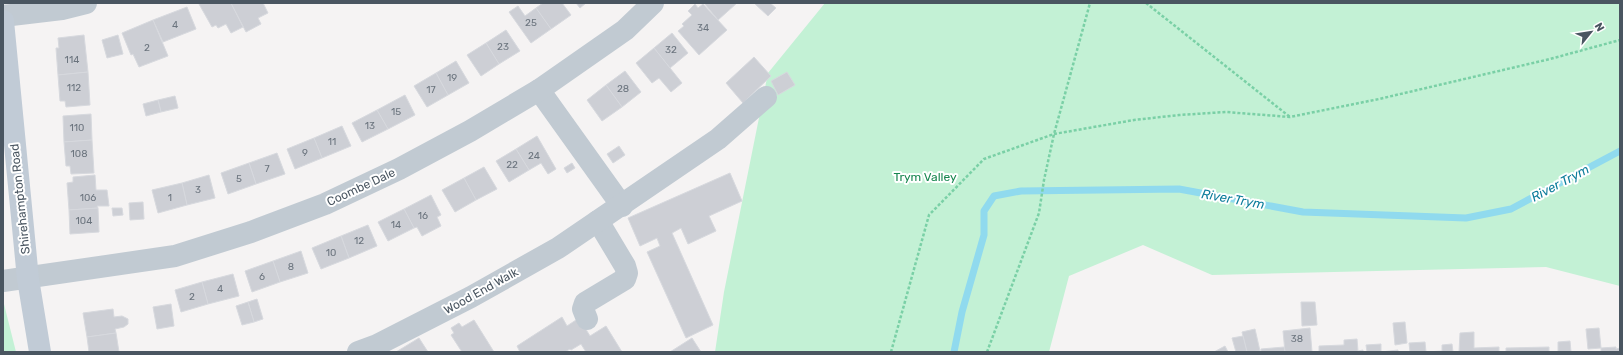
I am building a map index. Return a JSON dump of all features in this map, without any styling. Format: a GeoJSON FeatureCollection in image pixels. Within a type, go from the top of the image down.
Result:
{"type":"FeatureCollection","features":[{"type":"Feature","properties":{"kind":"main road","name":"Shirehampton Road"},"geometry":{"type":"LineString","coordinates":[[3,21],[28,278],[40,352]]}},
{"type":"Feature","properties":{"kind":"street"},"geometry":{"type":"LineString","coordinates":[[3,16],[62,9],[86,3]]}},
{"type":"Feature","properties":{"kind":"street","name":"Coombe Dale"},"geometry":{"type":"LineString","coordinates":[[3,281],[175,256],[251,232],[325,204],[399,169],[470,131],[539,90],[625,30],[653,3]]}},
{"type":"Feature","properties":{"kind":"street"},"geometry":{"type":"LineString","coordinates":[[539,90],[622,206]]}},
{"type":"Feature","properties":{"kind":"street","name":"Wood End Walk"},"geometry":{"type":"LineString","coordinates":[[358,352],[377,346],[471,297],[558,248],[622,206],[718,139],[766,98]]}},
{"type":"Feature","properties":{"kind":"street"},"geometry":{"type":"LineString","coordinates":[[587,319],[583,309],[585,303],[625,279],[627,273],[625,266],[598,221]]}},
{"type":"Feature","properties":{"kind":"path"},"geometry":{"type":"LineString","coordinates":[[986,352],[1039,213],[1044,180],[1054,134],[1090,3]]}},
{"type":"Feature","properties":{"kind":"path"},"geometry":{"type":"LineString","coordinates":[[1146,3],[1290,118]]}},
{"type":"Feature","properties":{"kind":"path"},"geometry":{"type":"LineString","coordinates":[[891,352],[929,215],[984,159],[1054,134],[1134,120],[1226,112],[1290,118],[1550,59],[1620,40]]}},
{"type":"Feature","properties":{"kind":"green space","name":"Trym Valley"},"geometry":{"type":"Polygon","coordinates":[[[825,3],[1620,3],[1620,286],[1546,267],[1212,275],[1143,245],[1069,276],[1049,352],[715,352],[724,292],[768,73],[825,3]]]}},
{"type":"Feature","properties":{"kind":"green space"},"geometry":{"type":"Polygon","coordinates":[[[3,300],[16,352],[3,352],[3,300]]]}},
{"type":"Feature","properties":{"kind":"building"},"geometry":{"type":"Polygon","coordinates":[[[231,3],[243,27],[231,33],[226,24],[218,28],[216,25],[212,27],[199,4],[231,3]]]}},
{"type":"Feature","properties":{"kind":"building"},"geometry":{"type":"Polygon","coordinates":[[[231,3],[263,3],[268,13],[258,18],[261,24],[246,32],[231,3]]]}},
{"type":"Feature","properties":{"kind":"building"},"geometry":{"type":"Polygon","coordinates":[[[543,3],[562,3],[571,15],[551,29],[536,8],[543,3]]]}},
{"type":"Feature","properties":{"kind":"building"},"geometry":{"type":"Polygon","coordinates":[[[576,3],[586,3],[580,8],[576,3]]]}},
{"type":"Feature","properties":{"kind":"building"},"geometry":{"type":"Polygon","coordinates":[[[704,3],[737,3],[718,20],[704,3]]]}},
{"type":"Feature","properties":{"kind":"building"},"geometry":{"type":"Polygon","coordinates":[[[770,3],[776,8],[768,16],[755,4],[770,3]]]}},
{"type":"Feature","properties":{"kind":"building"},"geometry":{"type":"Polygon","coordinates":[[[695,4],[698,8],[703,4],[727,30],[699,55],[678,31],[684,26],[682,24],[692,15],[688,11],[695,4]]]}},
{"type":"Feature","properties":{"kind":"building"},"geometry":{"type":"Polygon","coordinates":[[[518,6],[525,16],[536,8],[551,29],[531,43],[509,12],[518,6]]]}},
{"type":"Feature","properties":{"kind":"building"},"geometry":{"type":"Polygon","coordinates":[[[187,7],[196,29],[163,42],[153,20],[187,7]]]}},
{"type":"Feature","properties":{"kind":"building"},"geometry":{"type":"Polygon","coordinates":[[[153,20],[168,56],[139,67],[133,54],[131,55],[122,33],[153,20]]]}},
{"type":"Feature","properties":{"kind":"building"},"geometry":{"type":"Polygon","coordinates":[[[506,30],[520,51],[499,64],[486,43],[506,30]]]}},
{"type":"Feature","properties":{"kind":"building"},"geometry":{"type":"Polygon","coordinates":[[[672,33],[688,53],[670,68],[654,48],[672,33]]]}},
{"type":"Feature","properties":{"kind":"building"},"geometry":{"type":"Polygon","coordinates":[[[84,35],[88,72],[58,75],[56,48],[59,48],[58,38],[84,35]]]}},
{"type":"Feature","properties":{"kind":"building"},"geometry":{"type":"Polygon","coordinates":[[[118,35],[123,54],[107,58],[102,40],[118,35]]]}},
{"type":"Feature","properties":{"kind":"building"},"geometry":{"type":"Polygon","coordinates":[[[486,43],[499,64],[481,76],[467,55],[486,43]]]}},
{"type":"Feature","properties":{"kind":"building"},"geometry":{"type":"Polygon","coordinates":[[[654,48],[682,83],[671,92],[659,78],[652,83],[636,63],[654,48]]]}},
{"type":"Feature","properties":{"kind":"building"},"geometry":{"type":"Polygon","coordinates":[[[754,57],[771,76],[743,103],[726,83],[754,57]]]}},
{"type":"Feature","properties":{"kind":"building"},"geometry":{"type":"Polygon","coordinates":[[[456,61],[469,83],[448,95],[436,73],[456,61]]]}},
{"type":"Feature","properties":{"kind":"building"},"geometry":{"type":"Polygon","coordinates":[[[625,71],[641,92],[622,107],[606,85],[625,71]]]}},
{"type":"Feature","properties":{"kind":"building"},"geometry":{"type":"Polygon","coordinates":[[[88,72],[90,105],[66,107],[65,101],[60,101],[58,75],[88,72]]]}},
{"type":"Feature","properties":{"kind":"building"},"geometry":{"type":"Polygon","coordinates":[[[787,72],[795,85],[778,95],[771,81],[787,72]]]}},
{"type":"Feature","properties":{"kind":"building"},"geometry":{"type":"Polygon","coordinates":[[[436,73],[448,95],[427,107],[414,86],[436,73]]]}},
{"type":"Feature","properties":{"kind":"building"},"geometry":{"type":"Polygon","coordinates":[[[606,85],[622,107],[602,121],[587,100],[606,85]]]}},
{"type":"Feature","properties":{"kind":"building"},"geometry":{"type":"Polygon","coordinates":[[[405,95],[415,115],[388,129],[377,110],[405,95]]]}},
{"type":"Feature","properties":{"kind":"building"},"geometry":{"type":"Polygon","coordinates":[[[175,96],[178,108],[161,112],[158,100],[175,96]]]}},
{"type":"Feature","properties":{"kind":"building"},"geometry":{"type":"Polygon","coordinates":[[[158,100],[161,112],[146,116],[143,104],[158,100]]]}},
{"type":"Feature","properties":{"kind":"building"},"geometry":{"type":"Polygon","coordinates":[[[377,110],[388,129],[362,142],[352,123],[377,110]]]}},
{"type":"Feature","properties":{"kind":"building"},"geometry":{"type":"Polygon","coordinates":[[[91,114],[92,140],[64,142],[63,116],[91,114]]]}},
{"type":"Feature","properties":{"kind":"building"},"geometry":{"type":"Polygon","coordinates":[[[342,126],[351,146],[322,158],[314,138],[342,126]]]}},
{"type":"Feature","properties":{"kind":"building"},"geometry":{"type":"Polygon","coordinates":[[[537,136],[556,169],[548,174],[541,163],[529,170],[516,149],[537,136]]]}},
{"type":"Feature","properties":{"kind":"building"},"geometry":{"type":"Polygon","coordinates":[[[314,138],[322,158],[295,169],[287,149],[314,138]]]}},
{"type":"Feature","properties":{"kind":"building"},"geometry":{"type":"Polygon","coordinates":[[[92,140],[94,173],[71,174],[70,166],[66,166],[64,142],[92,140]]]}},
{"type":"Feature","properties":{"kind":"building"},"geometry":{"type":"Polygon","coordinates":[[[619,146],[625,155],[613,163],[607,154],[619,146]]]}},
{"type":"Feature","properties":{"kind":"building"},"geometry":{"type":"Polygon","coordinates":[[[516,149],[529,170],[509,182],[496,161],[516,149]]]}},
{"type":"Feature","properties":{"kind":"building"},"geometry":{"type":"Polygon","coordinates":[[[277,153],[285,174],[256,184],[249,163],[277,153]]]}},
{"type":"Feature","properties":{"kind":"building"},"geometry":{"type":"Polygon","coordinates":[[[249,163],[256,184],[228,194],[221,173],[249,163]]]}},
{"type":"Feature","properties":{"kind":"building"},"geometry":{"type":"Polygon","coordinates":[[[572,163],[575,168],[567,173],[564,168],[572,163]]]}},
{"type":"Feature","properties":{"kind":"building"},"geometry":{"type":"Polygon","coordinates":[[[484,167],[497,189],[476,200],[464,178],[484,167]]]}},
{"type":"Feature","properties":{"kind":"building"},"geometry":{"type":"Polygon","coordinates":[[[730,173],[742,201],[709,216],[716,231],[688,244],[681,228],[672,233],[713,325],[686,338],[647,252],[660,246],[657,238],[640,246],[628,218],[730,173]]]}},
{"type":"Feature","properties":{"kind":"building"},"geometry":{"type":"Polygon","coordinates":[[[95,175],[96,190],[107,190],[109,206],[69,210],[67,183],[73,182],[73,177],[95,175]]]}},
{"type":"Feature","properties":{"kind":"building"},"geometry":{"type":"Polygon","coordinates":[[[209,175],[215,198],[187,205],[182,183],[209,175]]]}},
{"type":"Feature","properties":{"kind":"building"},"geometry":{"type":"Polygon","coordinates":[[[464,178],[476,200],[455,212],[442,190],[464,178]]]}},
{"type":"Feature","properties":{"kind":"building"},"geometry":{"type":"Polygon","coordinates":[[[182,183],[187,205],[158,213],[152,190],[182,183]]]}},
{"type":"Feature","properties":{"kind":"building"},"geometry":{"type":"Polygon","coordinates":[[[431,195],[441,215],[437,217],[441,226],[422,236],[417,227],[414,228],[404,209],[431,195]]]}},
{"type":"Feature","properties":{"kind":"building"},"geometry":{"type":"Polygon","coordinates":[[[143,202],[144,219],[130,220],[129,203],[143,202]]]}},
{"type":"Feature","properties":{"kind":"building"},"geometry":{"type":"Polygon","coordinates":[[[98,208],[99,232],[70,234],[69,210],[98,208]]]}},
{"type":"Feature","properties":{"kind":"building"},"geometry":{"type":"Polygon","coordinates":[[[112,208],[122,208],[123,215],[113,216],[112,208]]]}},
{"type":"Feature","properties":{"kind":"building"},"geometry":{"type":"Polygon","coordinates":[[[404,209],[414,228],[388,241],[378,222],[404,209]]]}},
{"type":"Feature","properties":{"kind":"building"},"geometry":{"type":"Polygon","coordinates":[[[368,225],[377,246],[349,258],[341,236],[368,225]]]}},
{"type":"Feature","properties":{"kind":"building"},"geometry":{"type":"Polygon","coordinates":[[[341,236],[349,258],[321,269],[312,248],[341,236]]]}},
{"type":"Feature","properties":{"kind":"building"},"geometry":{"type":"Polygon","coordinates":[[[301,251],[308,273],[280,282],[273,261],[301,251]]]}},
{"type":"Feature","properties":{"kind":"building"},"geometry":{"type":"Polygon","coordinates":[[[273,261],[280,282],[252,292],[245,271],[273,261]]]}},
{"type":"Feature","properties":{"kind":"building"},"geometry":{"type":"Polygon","coordinates":[[[233,274],[239,296],[208,304],[202,282],[233,274]]]}},
{"type":"Feature","properties":{"kind":"building"},"geometry":{"type":"Polygon","coordinates":[[[202,282],[208,304],[181,312],[175,290],[202,282]]]}},
{"type":"Feature","properties":{"kind":"building"},"geometry":{"type":"Polygon","coordinates":[[[257,299],[263,319],[254,322],[248,302],[257,299]]]}},
{"type":"Feature","properties":{"kind":"building"},"geometry":{"type":"Polygon","coordinates":[[[248,302],[254,322],[242,325],[236,306],[248,302]]]}},
{"type":"Feature","properties":{"kind":"building"},"geometry":{"type":"Polygon","coordinates":[[[1301,302],[1315,302],[1317,325],[1302,326],[1301,302]]]}},
{"type":"Feature","properties":{"kind":"building"},"geometry":{"type":"Polygon","coordinates":[[[171,304],[174,326],[157,329],[153,307],[171,304]]]}},
{"type":"Feature","properties":{"kind":"building"},"geometry":{"type":"Polygon","coordinates":[[[113,309],[114,317],[122,316],[128,319],[128,324],[124,327],[115,329],[116,333],[87,337],[83,313],[113,309]]]}},
{"type":"Feature","properties":{"kind":"building"},"geometry":{"type":"Polygon","coordinates":[[[562,317],[567,326],[579,318],[590,336],[606,326],[622,352],[586,352],[581,344],[565,352],[520,352],[517,346],[562,317]]]}},
{"type":"Feature","properties":{"kind":"building"},"geometry":{"type":"Polygon","coordinates":[[[474,320],[494,352],[462,352],[451,335],[454,333],[451,328],[459,323],[462,327],[474,320]]]}},
{"type":"Feature","properties":{"kind":"building"},"geometry":{"type":"Polygon","coordinates":[[[1405,322],[1407,343],[1395,345],[1393,323],[1405,322]]]}},
{"type":"Feature","properties":{"kind":"building"},"geometry":{"type":"Polygon","coordinates":[[[1310,328],[1312,352],[1285,352],[1283,331],[1310,328]]]}},
{"type":"Feature","properties":{"kind":"building"},"geometry":{"type":"Polygon","coordinates":[[[1599,328],[1601,348],[1588,349],[1586,329],[1599,328]]]}},
{"type":"Feature","properties":{"kind":"building"},"geometry":{"type":"Polygon","coordinates":[[[1255,329],[1260,351],[1247,352],[1242,332],[1255,329]]]}},
{"type":"Feature","properties":{"kind":"building"},"geometry":{"type":"Polygon","coordinates":[[[1474,332],[1474,348],[1499,347],[1499,352],[1459,352],[1460,333],[1474,332]]]}},
{"type":"Feature","properties":{"kind":"building"},"geometry":{"type":"Polygon","coordinates":[[[116,333],[119,352],[89,352],[87,337],[116,333]]]}},
{"type":"Feature","properties":{"kind":"building"},"geometry":{"type":"Polygon","coordinates":[[[1243,336],[1247,352],[1236,352],[1232,338],[1243,336]]]}},
{"type":"Feature","properties":{"kind":"building"},"geometry":{"type":"Polygon","coordinates":[[[419,338],[428,352],[396,352],[419,338]]]}},
{"type":"Feature","properties":{"kind":"building"},"geometry":{"type":"Polygon","coordinates":[[[692,338],[701,352],[670,352],[692,338]]]}},
{"type":"Feature","properties":{"kind":"building"},"geometry":{"type":"Polygon","coordinates":[[[1357,339],[1358,351],[1363,350],[1363,352],[1319,352],[1319,346],[1344,345],[1344,340],[1357,339]]]}},
{"type":"Feature","properties":{"kind":"building"},"geometry":{"type":"Polygon","coordinates":[[[1570,341],[1571,352],[1558,352],[1558,342],[1570,341]]]}},
{"type":"Feature","properties":{"kind":"building"},"geometry":{"type":"Polygon","coordinates":[[[1425,342],[1426,352],[1410,352],[1409,343],[1425,342]]]}},
{"type":"Feature","properties":{"kind":"building"},"geometry":{"type":"Polygon","coordinates":[[[1381,344],[1381,352],[1367,352],[1366,345],[1381,344]]]}},
{"type":"Feature","properties":{"kind":"building"},"geometry":{"type":"Polygon","coordinates":[[[1452,344],[1453,352],[1426,352],[1442,351],[1442,345],[1452,344]]]}},
{"type":"Feature","properties":{"kind":"building"},"geometry":{"type":"Polygon","coordinates":[[[1225,346],[1228,352],[1214,352],[1225,346]]]}},
{"type":"Feature","properties":{"kind":"building"},"geometry":{"type":"Polygon","coordinates":[[[1284,347],[1285,352],[1261,352],[1261,349],[1284,347]]]}},
{"type":"Feature","properties":{"kind":"building"},"geometry":{"type":"Polygon","coordinates":[[[1549,347],[1549,352],[1506,352],[1506,348],[1549,347]]]}},
{"type":"Feature","properties":{"kind":"building"},"geometry":{"type":"Polygon","coordinates":[[[1616,347],[1616,349],[1620,348],[1620,352],[1601,352],[1601,348],[1616,347]]]}},
{"type":"Feature","properties":{"kind":"building"},"geometry":{"type":"Polygon","coordinates":[[[1398,350],[1398,352],[1381,352],[1398,350]]]}},
{"type":"Feature","properties":{"kind":"waterway","name":"River Trym"},"geometry":{"type":"LineString","coordinates":[[954,352],[962,312],[984,235],[984,211],[994,196],[1021,191],[1179,189],[1303,212],[1466,218],[1511,209],[1620,151]]}}]}
